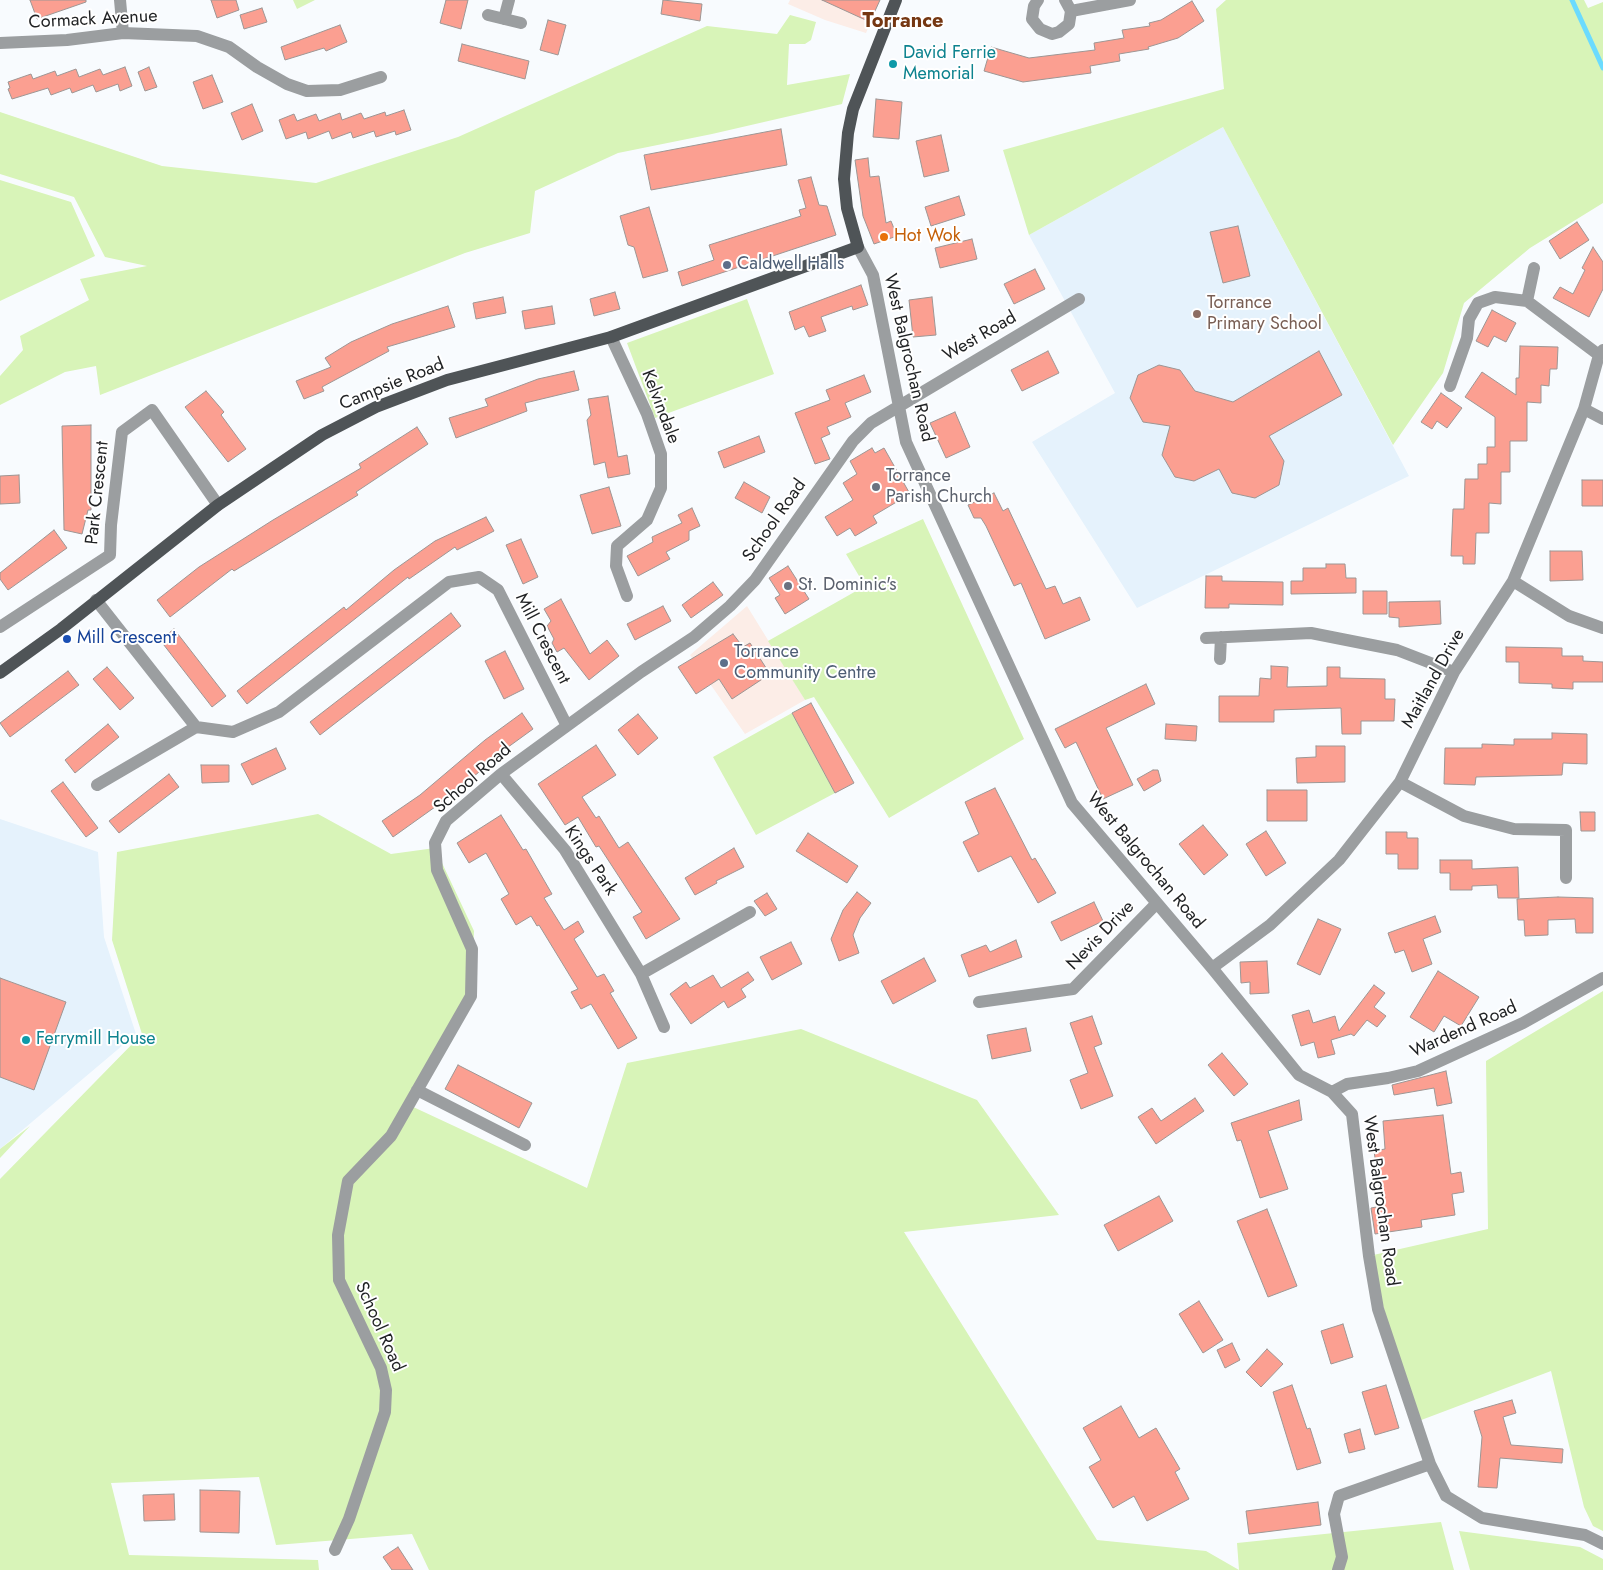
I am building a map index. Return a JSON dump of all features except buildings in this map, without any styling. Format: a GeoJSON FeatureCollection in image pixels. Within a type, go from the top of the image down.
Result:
{"type":"FeatureCollection","features":[{"type":"Feature","properties":{"kind":"main road"},"geometry":{"type":"LineString","coordinates":[[858,247],[847,208],[844,179],[848,133],[853,109],[896,0]]}},
{"type":"Feature","properties":{"kind":"main road","name":"Campsie Road"},"geometry":{"type":"LineString","coordinates":[[0,673],[218,506],[322,435],[376,407],[447,380],[611,337],[858,247]]}},
{"type":"Feature","properties":{"kind":"street"},"geometry":{"type":"LineString","coordinates":[[120,0],[123,33]]}},
{"type":"Feature","properties":{"kind":"street"},"geometry":{"type":"LineString","coordinates":[[504,19],[510,0]]}},
{"type":"Feature","properties":{"kind":"street"},"geometry":{"type":"LineString","coordinates":[[1038,0],[1034,6],[1032,18],[1035,25],[1046,33],[1052,34],[1064,29],[1069,24],[1068,5],[1130,0]]}},
{"type":"Feature","properties":{"kind":"street"},"geometry":{"type":"LineString","coordinates":[[488,15],[521,24]]}},
{"type":"Feature","properties":{"kind":"street","name":"Cormack Avenue"},"geometry":{"type":"LineString","coordinates":[[0,43],[66,40],[123,33],[197,36],[229,47],[279,80],[308,91],[340,90],[381,77]]}},
{"type":"Feature","properties":{"kind":"street","name":"West Balgrochan Road"},"geometry":{"type":"LineString","coordinates":[[858,247],[873,275],[906,442],[1072,804],[1212,968],[1299,1076],[1332,1092],[1352,1114],[1369,1256],[1378,1309],[1430,1464],[1446,1496],[1482,1518],[1585,1535],[1603,1544]]}},
{"type":"Feature","properties":{"kind":"street"},"geometry":{"type":"LineString","coordinates":[[1527,301],[1534,268]]}},
{"type":"Feature","properties":{"kind":"street"},"geometry":{"type":"LineString","coordinates":[[1450,386],[1467,338],[1470,319],[1478,303],[1495,298],[1527,301],[1601,352]]}},
{"type":"Feature","properties":{"kind":"street","name":"West Road"},"geometry":{"type":"LineString","coordinates":[[899,404],[1079,299]]}},
{"type":"Feature","properties":{"kind":"street","name":"Kelvindale"},"geometry":{"type":"LineString","coordinates":[[611,337],[647,414],[661,454],[661,488],[647,520],[617,546],[616,566],[627,596]]}},
{"type":"Feature","properties":{"kind":"street","name":"Maitland Drive"},"geometry":{"type":"LineString","coordinates":[[1212,968],[1270,925],[1339,860],[1400,782],[1454,672],[1513,581],[1584,409],[1601,352]]}},
{"type":"Feature","properties":{"kind":"street","name":"School Road"},"geometry":{"type":"LineString","coordinates":[[335,1550],[349,1520],[382,1421],[386,1390],[381,1368],[339,1280],[338,1235],[348,1181],[391,1136],[471,996],[472,949],[437,870],[435,843],[446,821],[501,774],[694,636],[730,606],[755,580],[853,441],[871,423],[899,404]]}},
{"type":"Feature","properties":{"kind":"street"},"geometry":{"type":"LineString","coordinates":[[1584,409],[1603,419]]}},
{"type":"Feature","properties":{"kind":"street","name":"Park Crescent"},"geometry":{"type":"LineString","coordinates":[[0,627],[110,555],[122,432],[152,410],[218,506]]}},
{"type":"Feature","properties":{"kind":"street","name":"Mill Crescent"},"geometry":{"type":"LineString","coordinates":[[196,727],[233,732],[279,712],[449,582],[479,577],[498,590],[567,726]]}},
{"type":"Feature","properties":{"kind":"street"},"geometry":{"type":"LineString","coordinates":[[1513,581],[1569,616],[1603,628]]}},
{"type":"Feature","properties":{"kind":"street"},"geometry":{"type":"LineString","coordinates":[[96,600],[196,727],[97,785]]}},
{"type":"Feature","properties":{"kind":"street"},"geometry":{"type":"LineString","coordinates":[[1206,638],[1311,633],[1397,650],[1454,672]]}},
{"type":"Feature","properties":{"kind":"street"},"geometry":{"type":"LineString","coordinates":[[1220,637],[1220,659]]}},
{"type":"Feature","properties":{"kind":"street","name":"Kings Park"},"geometry":{"type":"LineString","coordinates":[[501,774],[565,850],[641,974],[664,1027]]}},
{"type":"Feature","properties":{"kind":"street"},"geometry":{"type":"LineString","coordinates":[[1400,782],[1464,816],[1514,829],[1566,830],[1566,878]]}},
{"type":"Feature","properties":{"kind":"street","name":"Nevis Drive"},"geometry":{"type":"LineString","coordinates":[[979,1002],[1074,989],[1157,903]]}},
{"type":"Feature","properties":{"kind":"street"},"geometry":{"type":"LineString","coordinates":[[641,974],[750,912]]}},
{"type":"Feature","properties":{"kind":"street","name":"Wardend Road"},"geometry":{"type":"LineString","coordinates":[[1332,1092],[1347,1084],[1418,1071],[1523,1023],[1603,978]]}},
{"type":"Feature","properties":{"kind":"street"},"geometry":{"type":"LineString","coordinates":[[417,1090],[525,1145]]}},
{"type":"Feature","properties":{"kind":"street"},"geometry":{"type":"LineString","coordinates":[[1338,1570],[1342,1557],[1334,1514],[1339,1496],[1430,1464]]}},
{"type":"Feature","properties":{"kind":"shaded area"},"geometry":{"type":"Polygon","coordinates":[[[790,0],[880,0],[866,33],[825,20],[788,4],[790,0]]]}},
{"type":"Feature","properties":{"kind":"shaded area","name":"Torrance Primary School"},"geometry":{"type":"Polygon","coordinates":[[[1223,127],[1409,476],[1137,608],[1032,442],[1115,393],[1029,235],[1223,127]]]}},
{"type":"Feature","properties":{"kind":"shaded area"},"geometry":{"type":"Polygon","coordinates":[[[747,606],[805,700],[745,734],[690,655],[747,606]]]}},
{"type":"Feature","properties":{"kind":"shaded area"},"geometry":{"type":"Polygon","coordinates":[[[0,819],[98,852],[104,937],[136,1034],[0,1149],[0,819]]]}},
{"type":"Feature","properties":{"kind":"green space"},"geometry":{"type":"Polygon","coordinates":[[[293,0],[315,0],[297,9],[293,0]]]}},
{"type":"Feature","properties":{"kind":"green space"},"geometry":{"type":"Polygon","coordinates":[[[1226,0],[1584,0],[1588,8],[1603,2],[1603,203],[1530,248],[1464,303],[1443,373],[1393,445],[1223,127],[1029,235],[1003,150],[1224,89],[1216,9],[1226,0]]]}},
{"type":"Feature","properties":{"kind":"green space"},"geometry":{"type":"Polygon","coordinates":[[[790,15],[816,22],[811,40],[805,44],[789,44],[787,85],[850,74],[842,104],[712,134],[618,153],[535,191],[530,233],[465,253],[100,395],[96,366],[65,372],[0,405],[0,376],[23,350],[20,336],[89,300],[80,279],[147,266],[105,257],[74,197],[0,174],[0,112],[162,166],[316,183],[458,137],[707,26],[777,34],[790,15]]]}},
{"type":"Feature","properties":{"kind":"green space"},"geometry":{"type":"Polygon","coordinates":[[[0,180],[71,202],[95,256],[0,301],[0,180]]]}},
{"type":"Feature","properties":{"kind":"green space"},"geometry":{"type":"Polygon","coordinates":[[[747,299],[774,374],[655,418],[627,343],[747,299]]]}},
{"type":"Feature","properties":{"kind":"green space"},"geometry":{"type":"Polygon","coordinates":[[[923,519],[1024,739],[889,818],[814,697],[805,700],[768,641],[865,586],[846,554],[923,519]]]}},
{"type":"Feature","properties":{"kind":"green space"},"geometry":{"type":"Polygon","coordinates":[[[792,713],[835,793],[756,835],[713,757],[792,713]]]}},
{"type":"Feature","properties":{"kind":"green space"},"geometry":{"type":"Polygon","coordinates":[[[318,814],[391,854],[435,848],[474,931],[471,996],[409,1105],[587,1188],[627,1063],[801,1029],[977,1100],[1059,1215],[904,1232],[1097,1540],[1206,1551],[1239,1570],[429,1570],[412,1534],[276,1545],[259,1477],[111,1483],[129,1555],[318,1560],[319,1570],[0,1570],[0,1179],[142,1034],[112,940],[117,852],[318,814]]]}},
{"type":"Feature","properties":{"kind":"green space"},"geometry":{"type":"Polygon","coordinates":[[[1603,991],[1603,1531],[1593,1526],[1584,1507],[1551,1371],[1416,1422],[1369,1256],[1488,1229],[1486,1061],[1603,991]]]}},
{"type":"Feature","properties":{"kind":"green space"},"geometry":{"type":"Polygon","coordinates":[[[30,1126],[0,1158],[0,1149],[30,1126]]]}},
{"type":"Feature","properties":{"kind":"green space"},"geometry":{"type":"Polygon","coordinates":[[[1441,1522],[1454,1570],[1239,1570],[1237,1543],[1441,1522]]]}},
{"type":"Feature","properties":{"kind":"green space"},"geometry":{"type":"Polygon","coordinates":[[[1459,1531],[1580,1547],[1603,1559],[1603,1570],[1470,1570],[1459,1531]]]}},
{"type":"Feature","properties":{"kind":"waterway"},"geometry":{"type":"LineString","coordinates":[[1572,0],[1603,68]]}},
{"type":"Feature","properties":{"kind":"place","name":"David Ferrie Memorial"},"geometry":{"type":"Point","coordinates":[893,64]}},
{"type":"Feature","properties":{"kind":"place","name":"Hot Wok"},"geometry":{"type":"Point","coordinates":[884,237]}},
{"type":"Feature","properties":{"kind":"place","name":"Caldwell Halls"},"geometry":{"type":"Point","coordinates":[727,265]}},
{"type":"Feature","properties":{"kind":"place","name":"Torrance Primary School"},"geometry":{"type":"Point","coordinates":[1197,314]}},
{"type":"Feature","properties":{"kind":"place","name":"Torrance Parish Church"},"geometry":{"type":"Point","coordinates":[876,487]}},
{"type":"Feature","properties":{"kind":"place","name":"St. Dominic's"},"geometry":{"type":"Point","coordinates":[788,586]}},
{"type":"Feature","properties":{"kind":"place","name":"Mill Crescent"},"geometry":{"type":"Point","coordinates":[67,639]}},
{"type":"Feature","properties":{"kind":"place","name":"Torrance Community Centre"},"geometry":{"type":"Point","coordinates":[724,663]}},
{"type":"Feature","properties":{"kind":"place","name":"Ferrymill House"},"geometry":{"type":"Point","coordinates":[26,1040]}},
{"type":"Feature","properties":{"kind":"district","name":"Torrance"},"geometry":{"type":"Point","coordinates":[903,22]}}]}
